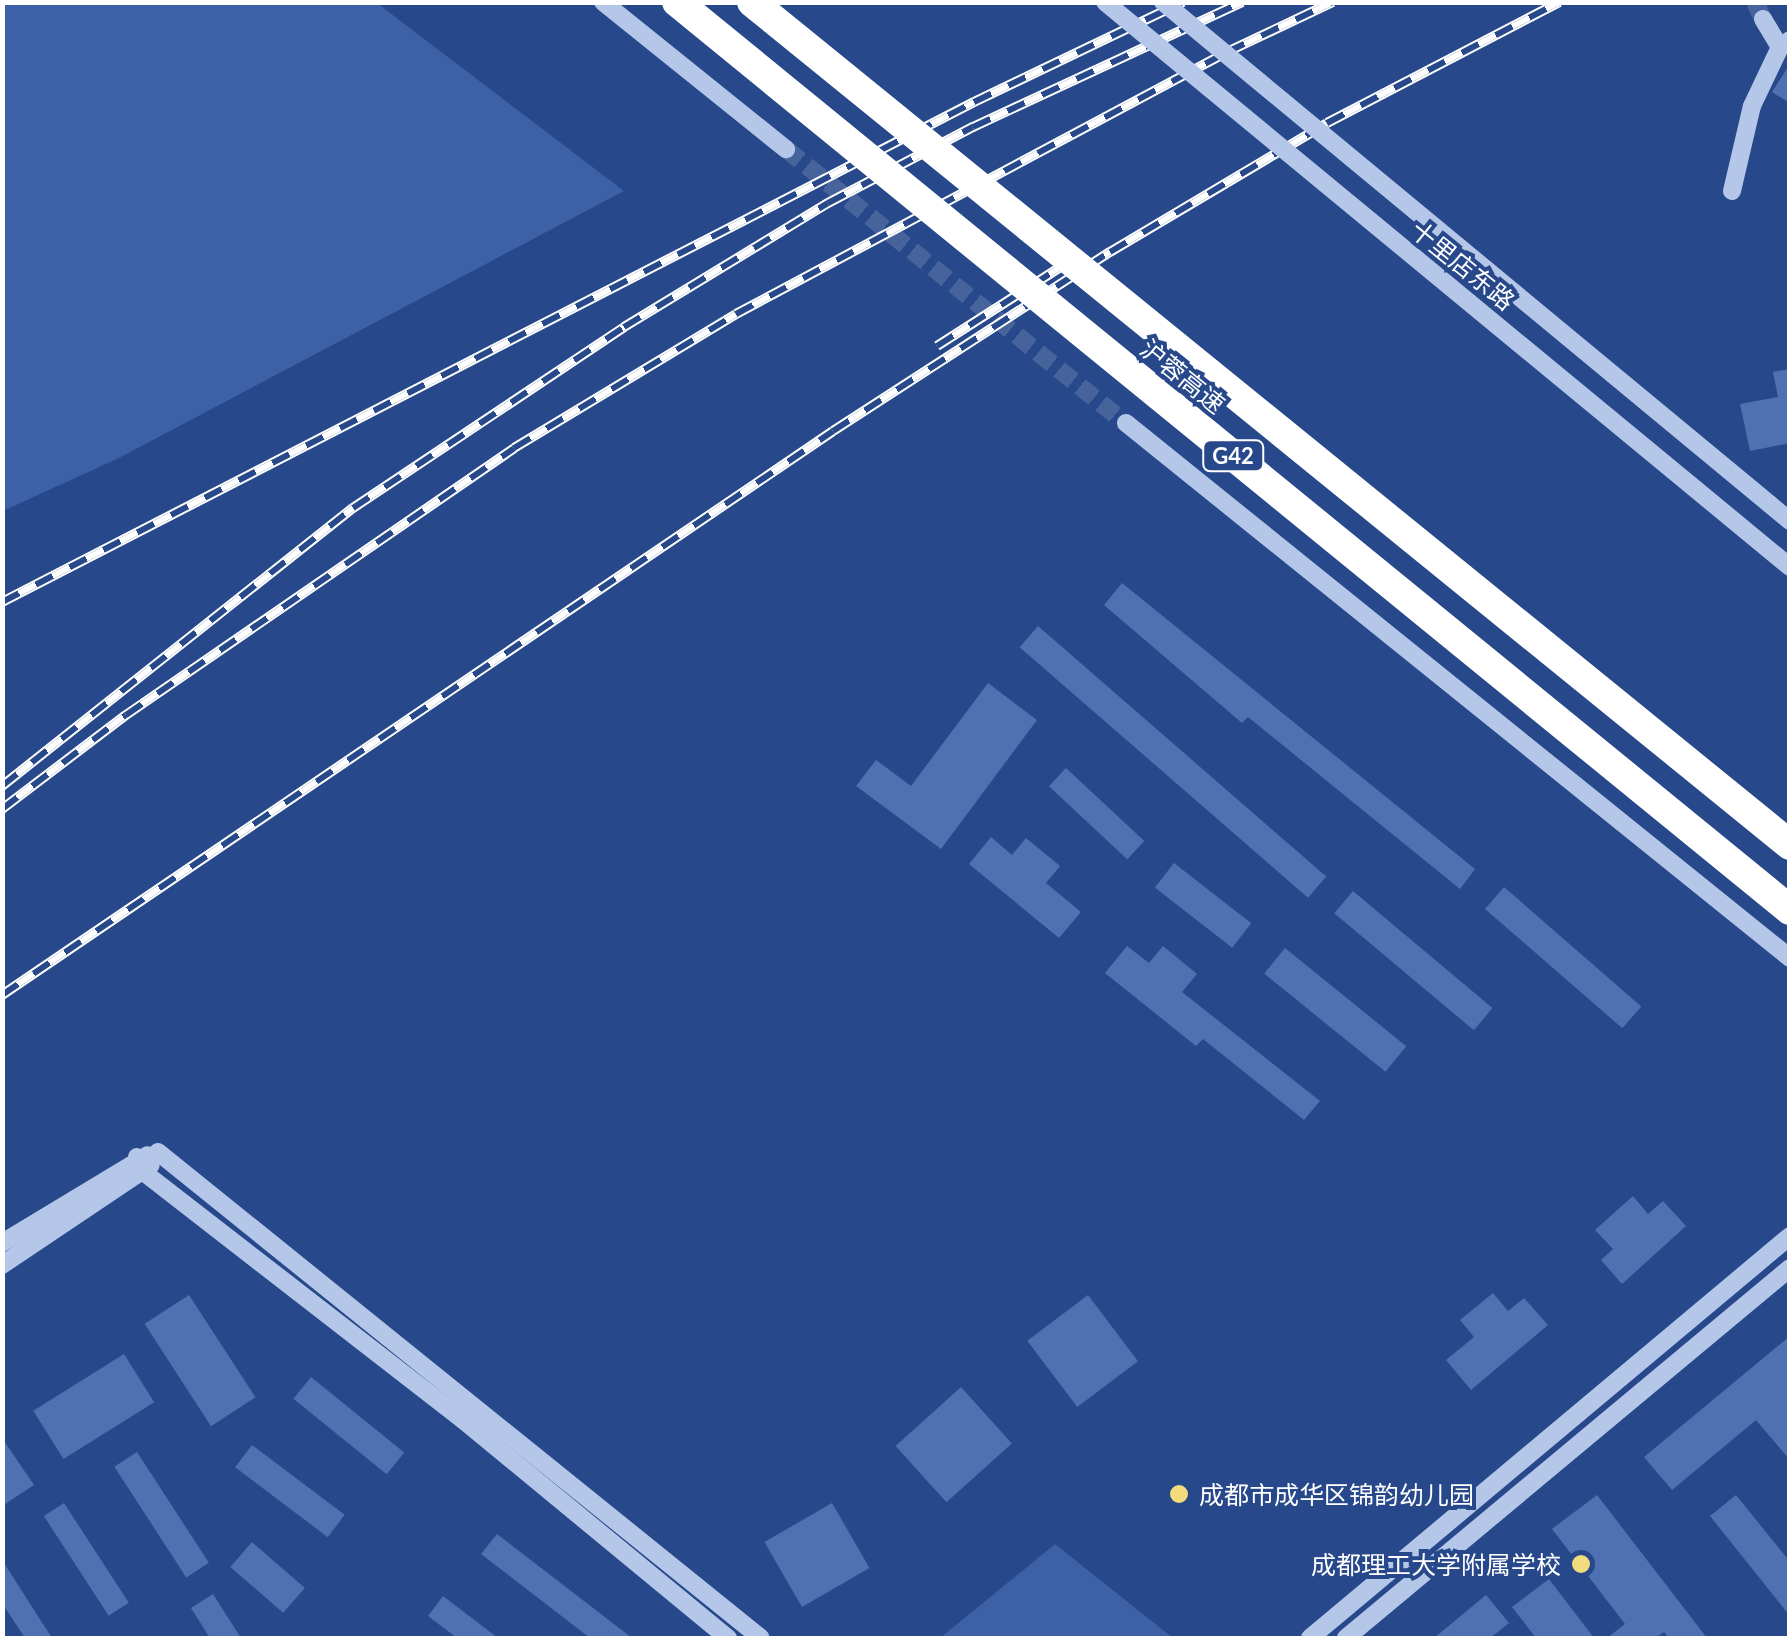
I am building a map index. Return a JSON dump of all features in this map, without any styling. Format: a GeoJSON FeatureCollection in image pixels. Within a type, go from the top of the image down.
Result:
{"type":"FeatureCollection","features":[{"type":"Feature","properties":{"kind":"highway","name":"沪蓉高速"},"geometry":{"type":"LineString","coordinates":[[677,2],[1790,910]]}},
{"type":"Feature","properties":{"kind":"highway","name":"沪蓉高速"},"geometry":{"type":"LineString","coordinates":[[752,2],[1790,845]]}},
{"type":"Feature","properties":{"kind":"street"},"geometry":{"type":"LineString","coordinates":[[602,2],[786,150]]}},
{"type":"Feature","properties":{"kind":"street","name":"十里店东路"},"geometry":{"type":"LineString","coordinates":[[1105,2],[1790,567]]}},
{"type":"Feature","properties":{"kind":"street","name":"十里店东路"},"geometry":{"type":"LineString","coordinates":[[1163,2],[1790,521]]}},
{"type":"Feature","properties":{"kind":"street"},"geometry":{"type":"LineString","coordinates":[[1732,191],[1752,106],[1785,44],[1763,19]]}},
{"type":"Feature","properties":{"kind":"street"},"geometry":{"type":"LineString","coordinates":[[1126,424],[1790,958]]}},
{"type":"Feature","properties":{"kind":"street"},"geometry":{"type":"LineString","coordinates":[[2,1265],[158,1152],[762,1638]]}},
{"type":"Feature","properties":{"kind":"street"},"geometry":{"type":"LineString","coordinates":[[2,1243],[142,1166]]}},
{"type":"Feature","properties":{"kind":"street"},"geometry":{"type":"LineString","coordinates":[[142,1166],[728,1638]]}},
{"type":"Feature","properties":{"kind":"street"},"geometry":{"type":"LineString","coordinates":[[1310,1638],[1790,1236]]}},
{"type":"Feature","properties":{"kind":"street"},"geometry":{"type":"LineString","coordinates":[[1346,1638],[1790,1268]]}},
{"type":"Feature","properties":{"kind":"shaded area"},"geometry":{"type":"Polygon","coordinates":[[[2,3],[377,3],[624,191],[119,458],[3,511],[2,3]]]}},
{"type":"Feature","properties":{"kind":"shaded area"},"geometry":{"type":"Polygon","coordinates":[[[1055,1544],[1173,1638],[940,1638],[1055,1544]]]}},
{"type":"Feature","properties":{"kind":"building"},"geometry":{"type":"Polygon","coordinates":[[[1790,64],[1790,103],[1772,92],[1790,64]]]}},
{"type":"Feature","properties":{"kind":"building"},"geometry":{"type":"Polygon","coordinates":[[[1790,369],[1790,443],[1750,451],[1740,404],[1778,397],[1773,372],[1790,369]]]}},
{"type":"Feature","properties":{"kind":"building"},"geometry":{"type":"Polygon","coordinates":[[[1122,583],[1475,869],[1460,889],[1248,717],[1242,723],[1104,605],[1122,583]]]}},
{"type":"Feature","properties":{"kind":"building"},"geometry":{"type":"Polygon","coordinates":[[[1038,626],[1326,877],[1308,898],[1020,647],[1038,626]]]}},
{"type":"Feature","properties":{"kind":"building"},"geometry":{"type":"Polygon","coordinates":[[[988,683],[1037,720],[941,849],[856,786],[876,760],[911,786],[988,683]]]}},
{"type":"Feature","properties":{"kind":"building"},"geometry":{"type":"Polygon","coordinates":[[[1066,768],[1144,841],[1127,859],[1049,786],[1066,768]]]}},
{"type":"Feature","properties":{"kind":"building"},"geometry":{"type":"Polygon","coordinates":[[[991,837],[1012,855],[1026,838],[1060,866],[1046,883],[1081,912],[1059,938],[969,864],[991,837]]]}},
{"type":"Feature","properties":{"kind":"building"},"geometry":{"type":"Polygon","coordinates":[[[1174,863],[1251,923],[1232,948],[1155,887],[1174,863]]]}},
{"type":"Feature","properties":{"kind":"building"},"geometry":{"type":"Polygon","coordinates":[[[1504,887],[1641,1006],[1622,1028],[1485,909],[1504,887]]]}},
{"type":"Feature","properties":{"kind":"building"},"geometry":{"type":"Polygon","coordinates":[[[1353,891],[1492,1008],[1474,1030],[1334,913],[1353,891]]]}},
{"type":"Feature","properties":{"kind":"building"},"geometry":{"type":"Polygon","coordinates":[[[1127,946],[1149,963],[1163,946],[1197,974],[1182,992],[1320,1101],[1304,1120],[1203,1039],[1196,1046],[1105,973],[1127,946]]]}},
{"type":"Feature","properties":{"kind":"building"},"geometry":{"type":"Polygon","coordinates":[[[1285,948],[1406,1046],[1385,1072],[1264,974],[1285,948]]]}},
{"type":"Feature","properties":{"kind":"building"},"geometry":{"type":"Polygon","coordinates":[[[1633,1196],[1648,1214],[1663,1201],[1686,1226],[1622,1284],[1601,1260],[1613,1249],[1595,1230],[1633,1196]]]}},
{"type":"Feature","properties":{"kind":"building"},"geometry":{"type":"Polygon","coordinates":[[[1493,1293],[1508,1311],[1524,1298],[1548,1325],[1471,1390],[1446,1360],[1474,1337],[1460,1320],[1493,1293]]]}},
{"type":"Feature","properties":{"kind":"building"},"geometry":{"type":"Polygon","coordinates":[[[189,1295],[255,1397],[211,1426],[145,1324],[189,1295]]]}},
{"type":"Feature","properties":{"kind":"building"},"geometry":{"type":"Polygon","coordinates":[[[1088,1295],[1138,1361],[1077,1407],[1027,1341],[1088,1295]]]}},
{"type":"Feature","properties":{"kind":"building"},"geometry":{"type":"Polygon","coordinates":[[[1790,1336],[1790,1460],[1756,1420],[1672,1490],[1644,1457],[1790,1336]]]}},
{"type":"Feature","properties":{"kind":"building"},"geometry":{"type":"Polygon","coordinates":[[[124,1354],[154,1402],[63,1459],[33,1411],[124,1354]]]}},
{"type":"Feature","properties":{"kind":"building"},"geometry":{"type":"Polygon","coordinates":[[[311,1377],[404,1453],[387,1474],[293,1399],[311,1377]]]}},
{"type":"Feature","properties":{"kind":"building"},"geometry":{"type":"Polygon","coordinates":[[[961,1387],[1012,1443],[946,1502],[896,1446],[961,1387]]]}},
{"type":"Feature","properties":{"kind":"building"},"geometry":{"type":"Polygon","coordinates":[[[2,1438],[34,1485],[2,1506],[2,1438]]]}},
{"type":"Feature","properties":{"kind":"building"},"geometry":{"type":"Polygon","coordinates":[[[252,1445],[345,1515],[328,1537],[235,1467],[252,1445]]]}},
{"type":"Feature","properties":{"kind":"building"},"geometry":{"type":"Polygon","coordinates":[[[137,1452],[209,1563],[186,1577],[114,1467],[137,1452]]]}},
{"type":"Feature","properties":{"kind":"building"},"geometry":{"type":"Polygon","coordinates":[[[1597,1495],[1707,1638],[1669,1638],[1664,1632],[1655,1638],[1607,1638],[1625,1624],[1552,1529],[1597,1495]]]}},
{"type":"Feature","properties":{"kind":"building"},"geometry":{"type":"Polygon","coordinates":[[[1736,1495],[1790,1562],[1790,1616],[1710,1516],[1736,1495]]]}},
{"type":"Feature","properties":{"kind":"building"},"geometry":{"type":"Polygon","coordinates":[[[64,1503],[129,1603],[109,1616],[44,1516],[64,1503]]]}},
{"type":"Feature","properties":{"kind":"building"},"geometry":{"type":"Polygon","coordinates":[[[832,1503],[869,1568],[802,1607],[764,1542],[832,1503]]]}},
{"type":"Feature","properties":{"kind":"building"},"geometry":{"type":"Polygon","coordinates":[[[497,1534],[632,1638],[590,1638],[481,1554],[497,1534]]]}},
{"type":"Feature","properties":{"kind":"building"},"geometry":{"type":"Polygon","coordinates":[[[252,1542],[305,1588],[283,1613],[230,1567],[252,1542]]]}},
{"type":"Feature","properties":{"kind":"building"},"geometry":{"type":"Polygon","coordinates":[[[2,1560],[52,1638],[25,1638],[2,1603],[2,1560]]]}},
{"type":"Feature","properties":{"kind":"building"},"geometry":{"type":"Polygon","coordinates":[[[1549,1579],[1594,1638],[1536,1638],[1512,1607],[1549,1579]]]}},
{"type":"Feature","properties":{"kind":"building"},"geometry":{"type":"Polygon","coordinates":[[[213,1594],[241,1638],[210,1638],[191,1608],[213,1594]]]}},
{"type":"Feature","properties":{"kind":"building"},"geometry":{"type":"Polygon","coordinates":[[[1486,1595],[1509,1623],[1490,1638],[1434,1638],[1486,1595]]]}},
{"type":"Feature","properties":{"kind":"building"},"geometry":{"type":"Polygon","coordinates":[[[443,1596],[498,1638],[457,1638],[428,1616],[443,1596]]]}},
{"type":"Feature","properties":{"kind":"tunnel"},"geometry":{"type":"LineString","coordinates":[[1755,2],[1763,19]]}},
{"type":"Feature","properties":{"kind":"tunnel"},"geometry":{"type":"LineString","coordinates":[[786,149],[1126,423]]}},
{"type":"Feature","properties":{"kind":"railway"},"geometry":{"type":"LineString","coordinates":[[2,602],[974,102],[1183,2]]}},
{"type":"Feature","properties":{"kind":"railway"},"geometry":{"type":"LineString","coordinates":[[2,786],[353,508],[624,327],[828,203],[973,127],[1242,2]]}},
{"type":"Feature","properties":{"kind":"railway"},"geometry":{"type":"LineString","coordinates":[[2,809],[126,715],[514,448],[736,314],[1227,52],[1333,2]]}},
{"type":"Feature","properties":{"kind":"railway"},"geometry":{"type":"LineString","coordinates":[[2,995],[833,431],[1110,252],[1327,123],[1559,2]]}},
{"type":"Feature","properties":{"kind":"railway"},"geometry":{"type":"LineString","coordinates":[[937,346],[1067,263]]}},
{"type":"Feature","properties":{"kind":"place","name":"成都市成华区锦韵幼儿园"},"geometry":{"type":"Point","coordinates":[1179,1494]}},
{"type":"Feature","properties":{"kind":"place","name":"成都理工大学附属学校"},"geometry":{"type":"Point","coordinates":[1581,1564]}}]}
